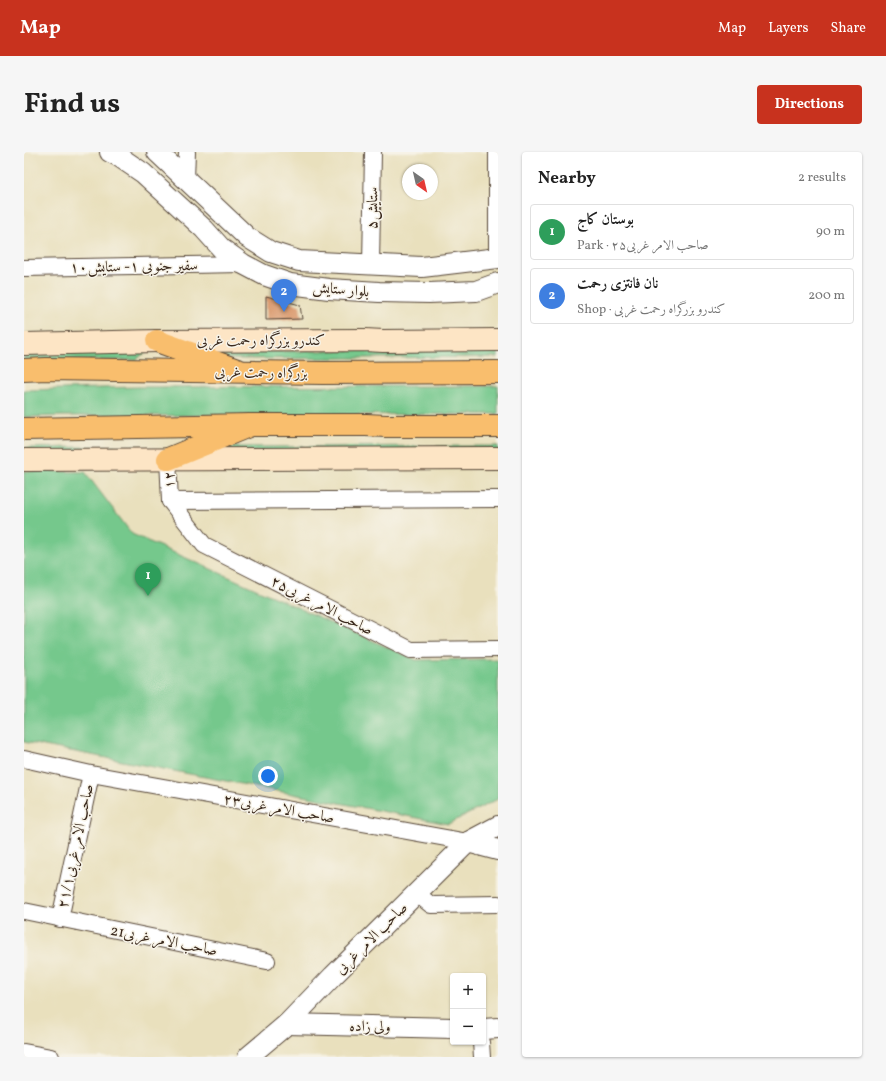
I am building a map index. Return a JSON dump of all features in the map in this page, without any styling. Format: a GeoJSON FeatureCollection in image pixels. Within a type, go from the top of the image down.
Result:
{"type":"FeatureCollection","features":[{"type":"Feature","properties":{"kind":"main road","name":"کندرو بزرگراه رحمت غربی"},"geometry":{"type":"LineString","coordinates":[[24,344],[157,341],[498,340]]}},
{"type":"Feature","properties":{"kind":"main road"},"geometry":{"type":"LineString","coordinates":[[157,341],[245,372]]}},
{"type":"Feature","properties":{"kind":"main road","name":"بزرگراه رحمت غربی"},"geometry":{"type":"LineString","coordinates":[[24,370],[46,369],[323,373],[498,372]]}},
{"type":"Feature","properties":{"kind":"main road"},"geometry":{"type":"LineString","coordinates":[[168,459],[252,425]]}},
{"type":"Feature","properties":{"kind":"main road"},"geometry":{"type":"LineString","coordinates":[[24,429],[252,425],[498,426]]}},
{"type":"Feature","properties":{"kind":"main road"},"geometry":{"type":"LineString","coordinates":[[24,460],[498,458]]}},
{"type":"Feature","properties":{"kind":"street","name":"بلوار ستایش"},"geometry":{"type":"LineString","coordinates":[[110,152],[143,173],[222,248],[243,264],[264,275],[290,284],[329,289],[429,293],[476,291],[498,284]]}},
{"type":"Feature","properties":{"kind":"street","name":"بلوار ستایش"},"geometry":{"type":"LineString","coordinates":[[157,152],[247,237],[271,252],[299,261],[422,267],[497,258]]}},
{"type":"Feature","properties":{"kind":"street"},"geometry":{"type":"LineString","coordinates":[[186,179],[187,152]]}},
{"type":"Feature","properties":{"kind":"street","name":"ستایش۵"},"geometry":{"type":"LineString","coordinates":[[371,265],[373,152]]}},
{"type":"Feature","properties":{"kind":"street"},"geometry":{"type":"LineString","coordinates":[[497,152],[497,258]]}},
{"type":"Feature","properties":{"kind":"street"},"geometry":{"type":"LineString","coordinates":[[468,262],[471,291]]}},
{"type":"Feature","properties":{"kind":"street","name":"سفیر جنوبی ۱- ستایش۱۰"},"geometry":{"type":"LineString","coordinates":[[24,268],[243,264]]}},
{"type":"Feature","properties":{"kind":"street","name":"۱۲"},"geometry":{"type":"LineString","coordinates":[[168,459],[170,501]]}},
{"type":"Feature","properties":{"kind":"street"},"geometry":{"type":"LineString","coordinates":[[170,501],[498,499]]}},
{"type":"Feature","properties":{"kind":"street","name":"صاحب الامر غربی۲۵"},"geometry":{"type":"LineString","coordinates":[[170,501],[204,545],[411,650],[498,649]]}},
{"type":"Feature","properties":{"kind":"street","name":"صاحب الامر غربی۲۳"},"geometry":{"type":"LineString","coordinates":[[24,759],[91,774],[468,842]]}},
{"type":"Feature","properties":{"kind":"street","name":"صاحب الامر غربی۲۱/۱"},"geometry":{"type":"LineString","coordinates":[[60,919],[91,774]]}},
{"type":"Feature","properties":{"kind":"street","name":"صاحب الامر غربی"},"geometry":{"type":"LineString","coordinates":[[248,1057],[287,1024],[333,976],[468,842],[498,826]]}},
{"type":"Feature","properties":{"kind":"street"},"geometry":{"type":"LineString","coordinates":[[468,842],[498,850]]}},
{"type":"Feature","properties":{"kind":"street"},"geometry":{"type":"LineString","coordinates":[[416,893],[431,905],[498,904]]}},
{"type":"Feature","properties":{"kind":"street","name":"21صاحب الامر غربی"},"geometry":{"type":"LineString","coordinates":[[24,912],[267,961]]}},
{"type":"Feature","properties":{"kind":"street","name":"ولی زاده"},"geometry":{"type":"LineString","coordinates":[[287,1024],[450,1028]]}},
{"type":"Feature","properties":{"kind":"street"},"geometry":{"type":"LineString","coordinates":[[486,1029],[498,1028]]}},
{"type":"Feature","properties":{"kind":"street"},"geometry":{"type":"LineString","coordinates":[[481,1045],[482,1057]]}},
{"type":"Feature","properties":{"kind":"street"},"geometry":{"type":"LineString","coordinates":[[24,1052],[52,1057]]}},
{"type":"Feature","properties":{"kind":"green space"},"geometry":{"type":"Polygon","coordinates":[[[498,349],[498,357],[223,359],[207,352],[498,349]]]}},
{"type":"Feature","properties":{"kind":"green space"},"geometry":{"type":"Polygon","coordinates":[[[147,351],[136,360],[24,361],[24,353],[147,351]]]}},
{"type":"Feature","properties":{"kind":"green space"},"geometry":{"type":"Polygon","coordinates":[[[498,386],[498,414],[24,417],[24,390],[139,387],[498,386]]]}},
{"type":"Feature","properties":{"kind":"green space"},"geometry":{"type":"Polygon","coordinates":[[[143,446],[136,453],[24,454],[24,448],[143,446]]]}},
{"type":"Feature","properties":{"kind":"green space"},"geometry":{"type":"Polygon","coordinates":[[[498,446],[498,451],[202,452],[218,447],[498,446]]]}},
{"type":"Feature","properties":{"kind":"green space"},"geometry":{"type":"Polygon","coordinates":[[[24,471],[85,472],[132,534],[416,660],[498,659],[498,799],[448,824],[24,742],[24,471]]]}},
{"type":"Feature","properties":{"kind":"building"},"geometry":{"type":"Polygon","coordinates":[[[266,296],[300,305],[302,319],[266,320],[266,296]]]}},
{"type":"Feature","properties":{"kind":"place","name":"نان فانتزی رحمت"},"geometry":{"type":"Point","coordinates":[284,312]}},
{"type":"Feature","properties":{"kind":"place","name":"بوستان کاج"},"geometry":{"type":"Point","coordinates":[148,596]}}]}
